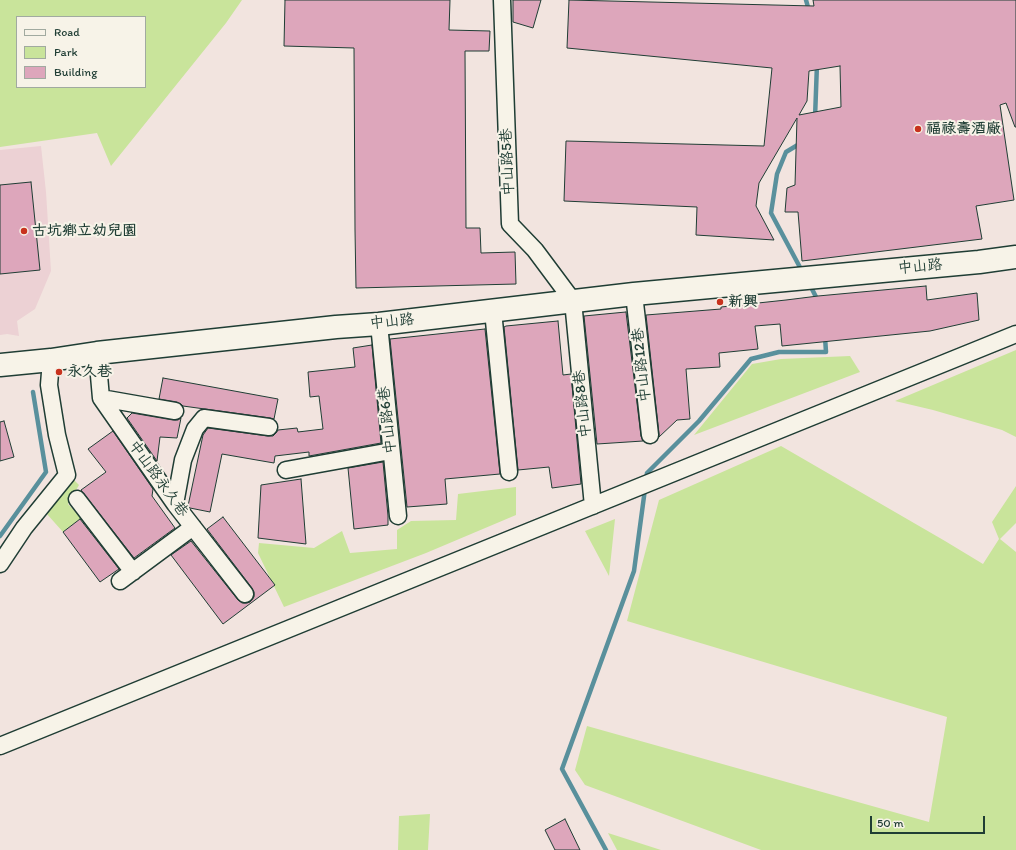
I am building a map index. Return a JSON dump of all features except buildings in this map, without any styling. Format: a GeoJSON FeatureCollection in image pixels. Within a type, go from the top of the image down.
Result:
{"type":"FeatureCollection","features":[{"type":"Feature","properties":{"kind":"main road","name":"中山路"},"geometry":{"type":"LineString","coordinates":[[0,365],[336,327],[379,324],[634,294],[979,262],[1016,257]]}},
{"type":"Feature","properties":{"kind":"street","name":"中山路5巷"},"geometry":{"type":"LineString","coordinates":[[502,0],[510,224],[535,250],[573,301]]}},
{"type":"Feature","properties":{"kind":"street","name":"中山路12巷"},"geometry":{"type":"LineString","coordinates":[[634,294],[650,435]]}},
{"type":"Feature","properties":{"kind":"street","name":"中山路8巷"},"geometry":{"type":"LineString","coordinates":[[573,301],[593,506]]}},
{"type":"Feature","properties":{"kind":"street"},"geometry":{"type":"LineString","coordinates":[[493,311],[509,472]]}},
{"type":"Feature","properties":{"kind":"street","name":"中山路6巷"},"geometry":{"type":"LineString","coordinates":[[379,324],[398,516]]}},
{"type":"Feature","properties":{"kind":"street"},"geometry":{"type":"LineString","coordinates":[[0,746],[1016,334]]}},
{"type":"Feature","properties":{"kind":"street","name":"中山路永久巷"},"geometry":{"type":"LineString","coordinates":[[96,353],[101,398],[175,504],[245,594]]}},
{"type":"Feature","properties":{"kind":"street"},"geometry":{"type":"LineString","coordinates":[[0,564],[24,528],[67,475],[57,435],[49,385],[51,360]]}},
{"type":"Feature","properties":{"kind":"street"},"geometry":{"type":"LineString","coordinates":[[101,398],[175,411]]}},
{"type":"Feature","properties":{"kind":"street"},"geometry":{"type":"LineString","coordinates":[[175,504],[183,460],[195,429],[204,418],[269,428]]}},
{"type":"Feature","properties":{"kind":"street"},"geometry":{"type":"LineString","coordinates":[[286,470],[391,451]]}},
{"type":"Feature","properties":{"kind":"street"},"geometry":{"type":"LineString","coordinates":[[77,499],[133,572]]}},
{"type":"Feature","properties":{"kind":"street"},"geometry":{"type":"LineString","coordinates":[[120,581],[193,527]]}},
{"type":"Feature","properties":{"kind":"shaded area","name":"古坑鄉立幼兒園"},"geometry":{"type":"Polygon","coordinates":[[[41,146],[46,192],[51,271],[35,309],[17,321],[19,336],[7,334],[0,335],[0,150],[41,146]]]}},
{"type":"Feature","properties":{"kind":"green space"},"geometry":{"type":"Polygon","coordinates":[[[0,0],[242,0],[226,23],[111,166],[97,133],[0,147],[0,0]]]}},
{"type":"Feature","properties":{"kind":"green space"},"geometry":{"type":"Polygon","coordinates":[[[1016,350],[1016,437],[1002,430],[933,410],[895,401],[1016,350]]]}},
{"type":"Feature","properties":{"kind":"green space"},"geometry":{"type":"Polygon","coordinates":[[[850,356],[860,372],[694,435],[752,364],[781,359],[850,356]]]}},
{"type":"Feature","properties":{"kind":"green space"},"geometry":{"type":"Polygon","coordinates":[[[781,446],[983,564],[999,539],[992,522],[1016,486],[1016,523],[1000,539],[1016,552],[1016,850],[761,850],[585,785],[575,770],[587,726],[929,822],[947,717],[627,621],[659,500],[781,446]]]}},
{"type":"Feature","properties":{"kind":"green space"},"geometry":{"type":"Polygon","coordinates":[[[71,477],[79,485],[68,504],[81,518],[63,532],[46,513],[71,477]]]}},
{"type":"Feature","properties":{"kind":"green space"},"geometry":{"type":"Polygon","coordinates":[[[516,487],[516,515],[426,553],[284,607],[258,553],[259,543],[314,548],[342,531],[350,553],[397,549],[397,530],[411,521],[456,520],[458,494],[516,487]]]}},
{"type":"Feature","properties":{"kind":"green space"},"geometry":{"type":"Polygon","coordinates":[[[615,519],[609,576],[585,531],[615,519]]]}},
{"type":"Feature","properties":{"kind":"green space"},"geometry":{"type":"Polygon","coordinates":[[[430,814],[428,850],[398,850],[399,816],[430,814]]]}},
{"type":"Feature","properties":{"kind":"green space"},"geometry":{"type":"Polygon","coordinates":[[[608,833],[661,850],[617,850],[608,833]]]}},
{"type":"Feature","properties":{"kind":"waterway"},"geometry":{"type":"LineString","coordinates":[[806,0],[809,11]]}},
{"type":"Feature","properties":{"kind":"waterway"},"geometry":{"type":"LineString","coordinates":[[815,118],[817,64]]}},
{"type":"Feature","properties":{"kind":"waterway"},"geometry":{"type":"LineString","coordinates":[[801,143],[786,152],[777,174],[771,213],[803,273]]}},
{"type":"Feature","properties":{"kind":"waterway"},"geometry":{"type":"LineString","coordinates":[[810,285],[818,301]]}},
{"type":"Feature","properties":{"kind":"waterway"},"geometry":{"type":"LineString","coordinates":[[646,481],[647,473],[699,421],[751,359],[779,352],[826,352],[825,337]]}},
{"type":"Feature","properties":{"kind":"waterway"},"geometry":{"type":"LineString","coordinates":[[0,536],[46,472],[33,392]]}},
{"type":"Feature","properties":{"kind":"waterway"},"geometry":{"type":"LineString","coordinates":[[606,850],[562,769],[634,571],[645,489]]}},
{"type":"Feature","properties":{"kind":"place","name":"福祿壽酒廠"},"geometry":{"type":"Point","coordinates":[918,129]}},
{"type":"Feature","properties":{"kind":"place","name":"古坑鄉立幼兒園"},"geometry":{"type":"Point","coordinates":[24,231]}},
{"type":"Feature","properties":{"kind":"place","name":"新興"},"geometry":{"type":"Point","coordinates":[720,302]}},
{"type":"Feature","properties":{"kind":"place","name":"永久巷"},"geometry":{"type":"Point","coordinates":[59,372]}}]}
